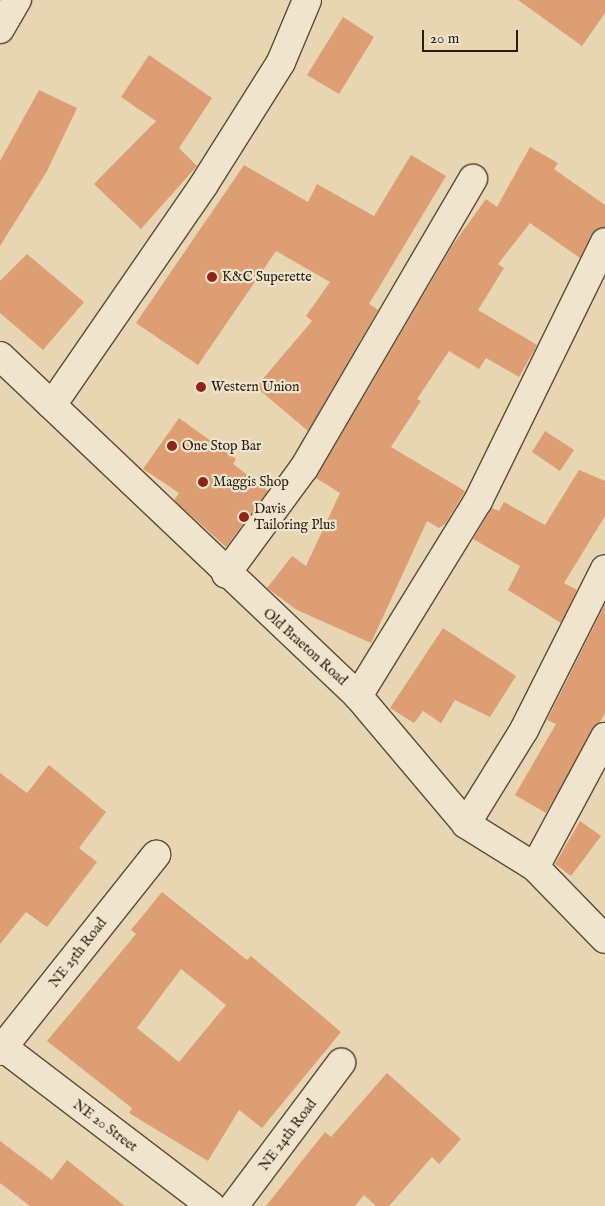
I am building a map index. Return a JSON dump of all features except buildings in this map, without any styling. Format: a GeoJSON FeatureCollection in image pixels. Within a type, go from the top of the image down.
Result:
{"type":"FeatureCollection","features":[{"type":"Feature","properties":{"kind":"street"},"geometry":{"type":"LineString","coordinates":[[0,29],[17,0]]}},
{"type":"Feature","properties":{"kind":"street"},"geometry":{"type":"LineString","coordinates":[[52,405],[203,186],[281,62],[307,0]]}},
{"type":"Feature","properties":{"kind":"street"},"geometry":{"type":"LineString","coordinates":[[226,574],[304,468],[473,179]]}},
{"type":"Feature","properties":{"kind":"street"},"geometry":{"type":"LineString","coordinates":[[358,696],[478,501],[605,242]]}},
{"type":"Feature","properties":{"kind":"street","name":"Old Braeton Road"},"geometry":{"type":"LineString","coordinates":[[0,356],[226,574],[358,696],[466,824],[535,867],[605,939]]}},
{"type":"Feature","properties":{"kind":"street"},"geometry":{"type":"LineString","coordinates":[[466,824],[524,730],[605,569]]}},
{"type":"Feature","properties":{"kind":"street"},"geometry":{"type":"LineString","coordinates":[[535,867],[605,737]]}},
{"type":"Feature","properties":{"kind":"street","name":"NE 25th Road"},"geometry":{"type":"LineString","coordinates":[[1,1048],[156,855]]}},
{"type":"Feature","properties":{"kind":"street","name":"NE 20 Street"},"geometry":{"type":"LineString","coordinates":[[1,1048],[211,1206]]}},
{"type":"Feature","properties":{"kind":"street","name":"NE 24th Road"},"geometry":{"type":"LineString","coordinates":[[234,1206],[341,1064]]}},
{"type":"Feature","properties":{"kind":"place","name":"K&C Superette"},"geometry":{"type":"Point","coordinates":[212,277]}},
{"type":"Feature","properties":{"kind":"place","name":"Western Union"},"geometry":{"type":"Point","coordinates":[201,387]}},
{"type":"Feature","properties":{"kind":"place","name":"One Stop Bar"},"geometry":{"type":"Point","coordinates":[172,446]}},
{"type":"Feature","properties":{"kind":"place","name":"Maggis Shop"},"geometry":{"type":"Point","coordinates":[203,482]}},
{"type":"Feature","properties":{"kind":"place","name":"Davis Tailoring Plus"},"geometry":{"type":"Point","coordinates":[244,517]}}]}
